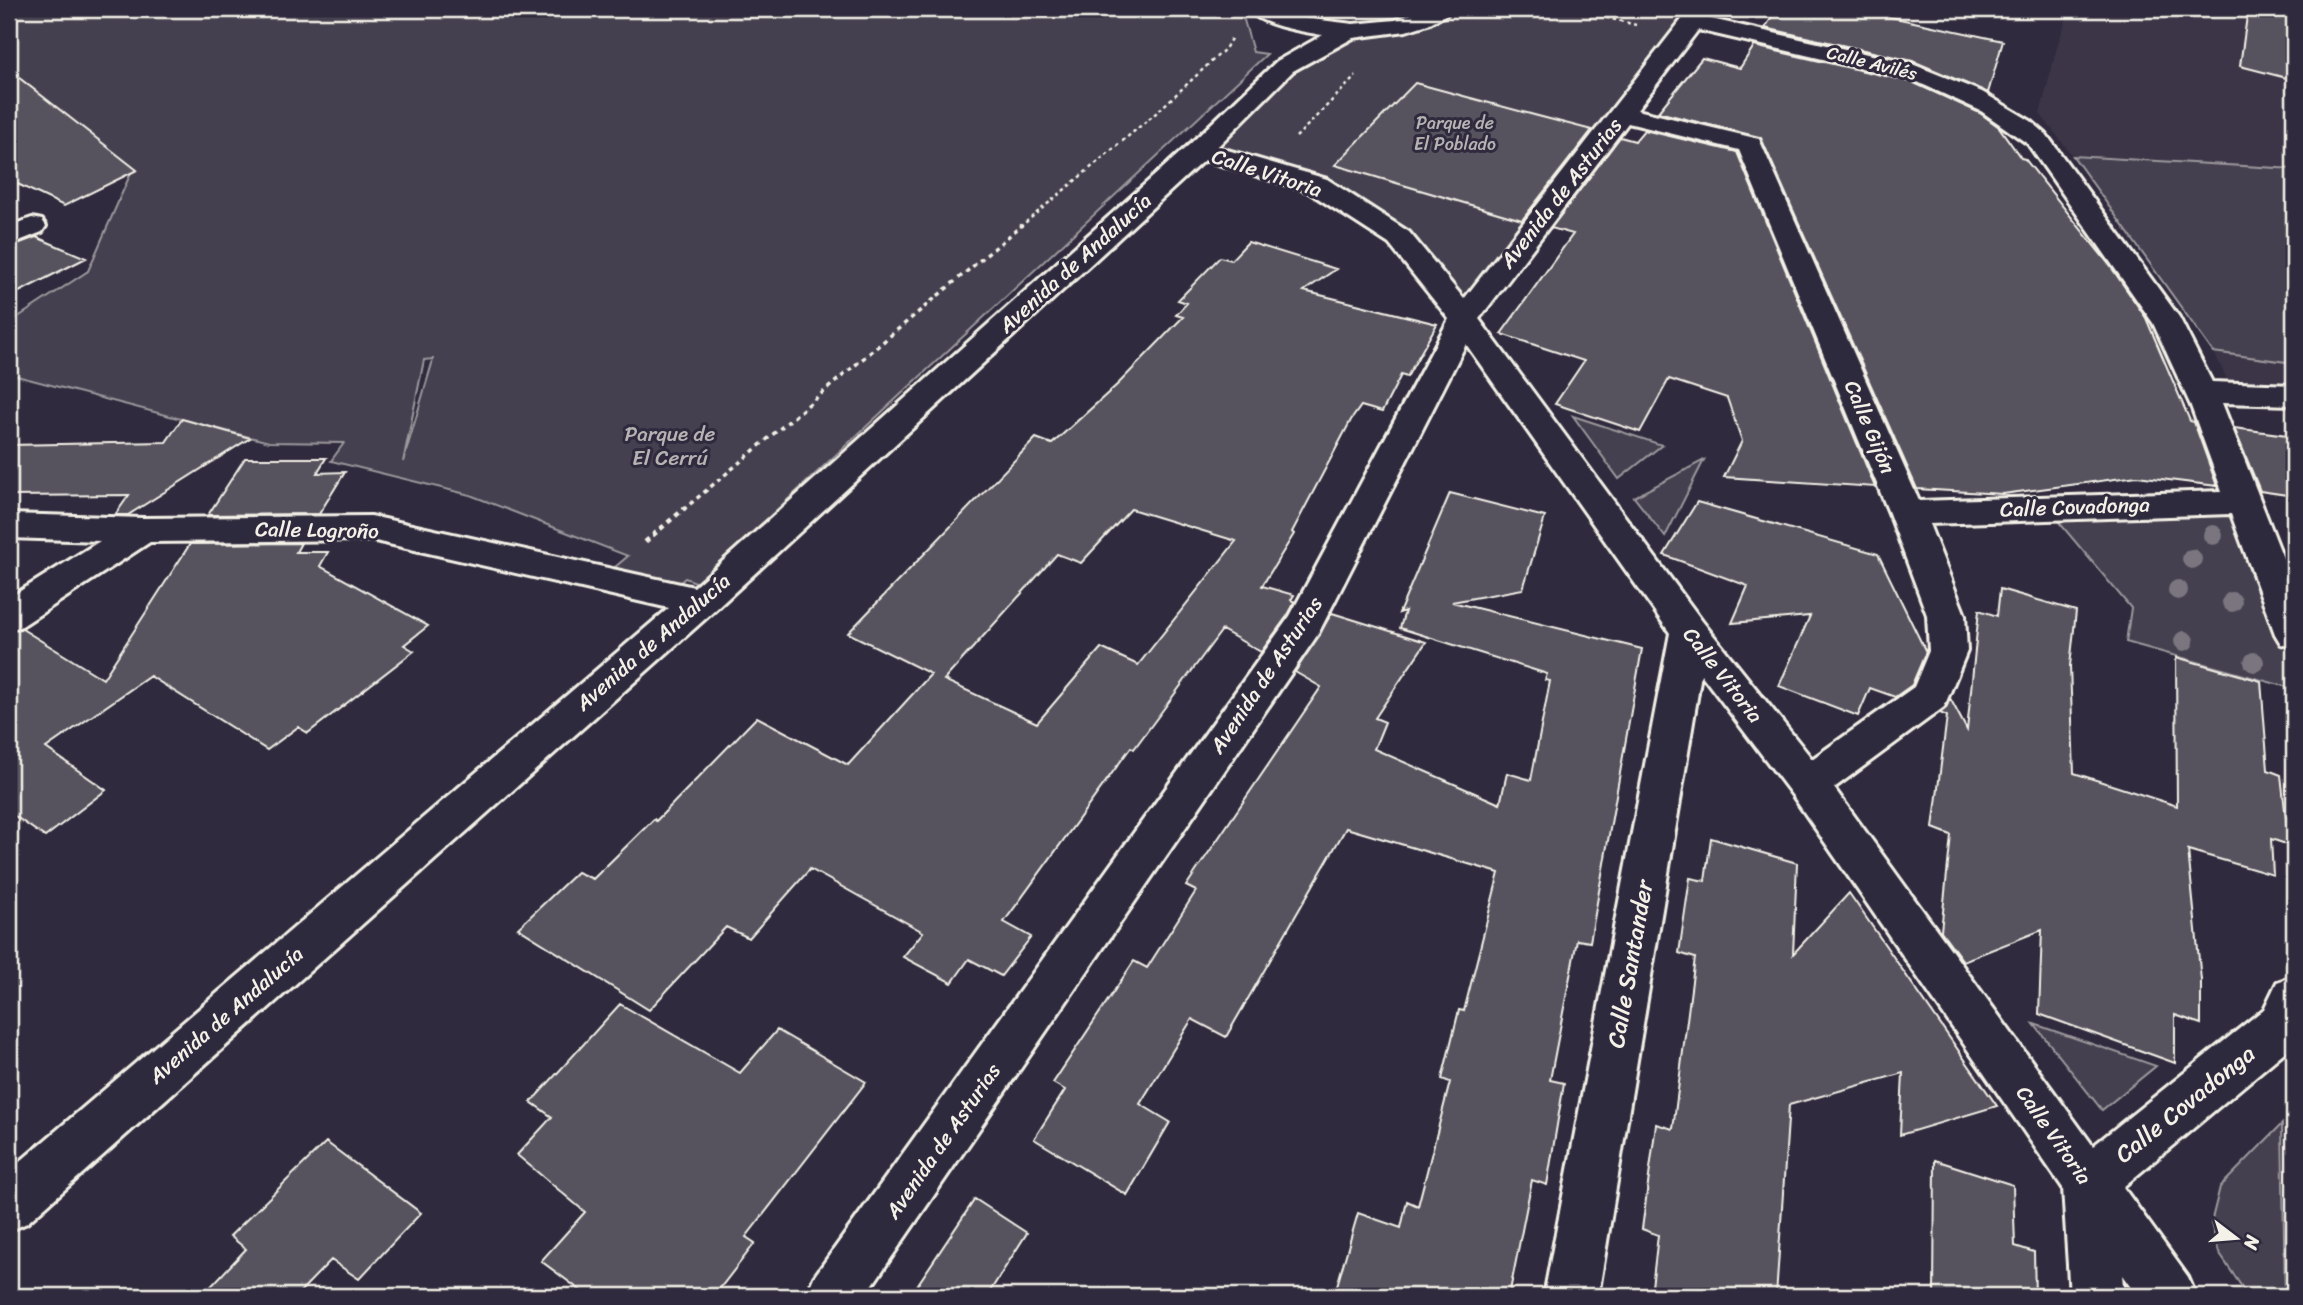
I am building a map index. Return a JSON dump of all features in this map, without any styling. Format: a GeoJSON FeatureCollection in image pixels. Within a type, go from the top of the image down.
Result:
{"type":"FeatureCollection","features":[{"type":"Feature","properties":{"kind":"street"},"geometry":{"type":"LineString","coordinates":[[1267,13],[1311,27],[1350,30],[1388,28],[1420,19],[1439,9]]}},
{"type":"Feature","properties":{"kind":"street"},"geometry":{"type":"LineString","coordinates":[[1267,13],[1285,36],[1288,50],[1285,66]]}},
{"type":"Feature","properties":{"kind":"street","name":"Avenida de Asturias"},"geometry":{"type":"LineString","coordinates":[[833,1296],[1305,624],[1464,319],[1692,22]]}},
{"type":"Feature","properties":{"kind":"street","name":"Calle Avilés"},"geometry":{"type":"LineString","coordinates":[[1692,22],[1903,69],[1966,91],[2015,120],[2037,139],[2168,323],[2204,399]]}},
{"type":"Feature","properties":{"kind":"street","name":"Avenida de Andalucía"},"geometry":{"type":"LineString","coordinates":[[9,1205],[701,602],[1199,150],[1285,66],[1350,30]]}},
{"type":"Feature","properties":{"kind":"street","name":"Calle Gijón"},"geometry":{"type":"LineString","coordinates":[[1622,114],[1750,145],[1907,513],[1946,615],[1948,651],[1930,696],[1808,784]]}},
{"type":"Feature","properties":{"kind":"street","name":"Calle Vitoria"},"geometry":{"type":"LineString","coordinates":[[1199,150],[1317,185],[1399,239],[1464,319],[1689,631],[1808,784],[2169,1296]]}},
{"type":"Feature","properties":{"kind":"street"},"geometry":{"type":"LineString","coordinates":[[2204,399],[2294,395]]}},
{"type":"Feature","properties":{"kind":"street"},"geometry":{"type":"LineString","coordinates":[[2204,399],[2294,414]]}},
{"type":"Feature","properties":{"kind":"street"},"geometry":{"type":"LineString","coordinates":[[2204,399],[2294,634]]}},
{"type":"Feature","properties":{"kind":"street","name":"Calle Covadonga"},"geometry":{"type":"LineString","coordinates":[[1907,513],[2242,502]]}},
{"type":"Feature","properties":{"kind":"street","name":"Calle Logroño"},"geometry":{"type":"LineString","coordinates":[[9,526],[143,530],[372,527],[701,602]]}},
{"type":"Feature","properties":{"kind":"street"},"geometry":{"type":"LineString","coordinates":[[9,616],[143,530]]}},
{"type":"Feature","properties":{"kind":"street","name":"Calle Santander"},"geometry":{"type":"LineString","coordinates":[[1571,1296],[1689,631]]}},
{"type":"Feature","properties":{"kind":"street","name":"Calle Covadonga"},"geometry":{"type":"LineString","coordinates":[[2088,1184],[2281,1025],[2294,997]]}},
{"type":"Feature","properties":{"kind":"street"},"geometry":{"type":"LineString","coordinates":[[2088,1184],[2097,1296]]}},
{"type":"Feature","properties":{"kind":"path"},"geometry":{"type":"LineString","coordinates":[[1573,9],[1692,22]]}},
{"type":"Feature","properties":{"kind":"path"},"geometry":{"type":"LineString","coordinates":[[601,579],[1156,113],[1225,49],[1236,29]]}},
{"type":"Feature","properties":{"kind":"path"},"geometry":{"type":"LineString","coordinates":[[1264,169],[1359,73]]}},
{"type":"Feature","properties":{"kind":"shaded area"},"geometry":{"type":"Polygon","coordinates":[[[2070,9],[2294,9],[2294,393],[2233,391],[2191,307],[2040,114],[2058,43],[2070,9]]]}},
{"type":"Feature","properties":{"kind":"green space","name":"Parque de El Cerrú"},"geometry":{"type":"Polygon","coordinates":[[[9,9],[1228,9],[1244,20],[1253,52],[1267,54],[698,583],[685,578],[667,594],[601,579],[628,556],[470,495],[331,461],[344,443],[269,442],[9,374],[9,323],[88,271],[133,168],[9,70],[9,9]],[[433,359],[424,360],[403,462],[433,359]]]}},
{"type":"Feature","properties":{"kind":"green space","name":"Parque de El Poblado"},"geometry":{"type":"Polygon","coordinates":[[[1439,9],[1702,9],[1464,319],[1399,238],[1317,185],[1199,150],[1285,66],[1336,36],[1439,9]]]}},
{"type":"Feature","properties":{"kind":"green space"},"geometry":{"type":"Polygon","coordinates":[[[2073,156],[2294,169],[2294,363],[2213,352],[2073,156]]]}},
{"type":"Feature","properties":{"kind":"green space"},"geometry":{"type":"Polygon","coordinates":[[[1573,416],[1662,445],[1619,479],[1573,416]]]}},
{"type":"Feature","properties":{"kind":"green space"},"geometry":{"type":"Polygon","coordinates":[[[1704,460],[1665,537],[1634,497],[1704,460]]]}},
{"type":"Feature","properties":{"kind":"green space"},"geometry":{"type":"Polygon","coordinates":[[[2242,502],[2294,634],[2294,689],[2126,642],[2131,608],[2047,508],[2242,502]]]}},
{"type":"Feature","properties":{"kind":"green space"},"geometry":{"type":"Polygon","coordinates":[[[2034,1024],[2156,1066],[2102,1110],[2034,1024]]]}},
{"type":"Feature","properties":{"kind":"green space"},"geometry":{"type":"Polygon","coordinates":[[[2282,1124],[2285,1296],[2248,1296],[2219,1253],[2211,1223],[2220,1187],[2282,1124]]]}},
{"type":"Feature","properties":{"kind":"building"},"geometry":{"type":"Polygon","coordinates":[[[1777,9],[1853,9],[2003,41],[1988,93],[1913,61],[1765,28],[1777,9]]]}},
{"type":"Feature","properties":{"kind":"building"},"geometry":{"type":"Polygon","coordinates":[[[2248,9],[2294,9],[2294,80],[2240,66],[2248,9]]]}},
{"type":"Feature","properties":{"kind":"building"},"geometry":{"type":"Polygon","coordinates":[[[1754,46],[1912,82],[1980,113],[1999,127],[2021,158],[2025,159],[2111,267],[2146,318],[2190,421],[2194,422],[2217,486],[2137,476],[2003,494],[1917,489],[1761,138],[1658,112],[1702,58],[1740,68],[1754,46]]]}},
{"type":"Feature","properties":{"kind":"building"},"geometry":{"type":"Polygon","coordinates":[[[9,70],[137,170],[64,206],[9,180],[9,70]]]}},
{"type":"Feature","properties":{"kind":"building"},"geometry":{"type":"Polygon","coordinates":[[[1415,83],[1592,130],[1522,220],[1335,165],[1415,83]]]}},
{"type":"Feature","properties":{"kind":"building"},"geometry":{"type":"Polygon","coordinates":[[[1644,130],[1737,152],[1875,487],[1724,477],[1742,441],[1727,398],[1669,379],[1640,432],[1555,404],[1584,361],[1501,334],[1573,234],[1551,228],[1620,137],[1635,141],[1644,130]]]}},
{"type":"Feature","properties":{"kind":"building"},"geometry":{"type":"Polygon","coordinates":[[[36,237],[86,258],[9,297],[9,247],[36,237]]]}},
{"type":"Feature","properties":{"kind":"building"},"geometry":{"type":"Polygon","coordinates":[[[1248,242],[1336,269],[1304,291],[1437,324],[1407,377],[1401,375],[1382,412],[1361,406],[1351,420],[1292,532],[1294,534],[1262,586],[1294,595],[1291,600],[1295,602],[1288,615],[1261,652],[1222,630],[1134,749],[1131,747],[1004,922],[1031,937],[1001,976],[969,959],[952,983],[903,957],[923,932],[810,869],[749,938],[726,927],[649,1010],[518,928],[577,872],[593,879],[654,819],[656,821],[757,717],[848,765],[931,674],[848,633],[1036,438],[1052,444],[1119,383],[1183,317],[1176,315],[1187,303],[1178,300],[1220,257],[1231,260],[1248,242]],[[1131,509],[1081,563],[1057,554],[944,680],[1037,723],[1101,648],[1138,665],[1236,541],[1131,509]]]}},
{"type":"Feature","properties":{"kind":"building"},"geometry":{"type":"Polygon","coordinates":[[[182,419],[250,438],[128,515],[115,515],[129,495],[9,496],[9,445],[166,442],[182,419]]]}},
{"type":"Feature","properties":{"kind":"building"},"geometry":{"type":"Polygon","coordinates":[[[2234,428],[2294,436],[2294,496],[2260,491],[2234,428]]]}},
{"type":"Feature","properties":{"kind":"building"},"geometry":{"type":"Polygon","coordinates":[[[245,458],[326,458],[317,473],[345,472],[319,514],[208,515],[245,458]]]}},
{"type":"Feature","properties":{"kind":"building"},"geometry":{"type":"Polygon","coordinates":[[[1450,493],[1545,517],[1523,589],[1452,602],[1642,649],[1590,942],[1577,940],[1550,1080],[1564,1083],[1547,1185],[1532,1180],[1509,1296],[1334,1296],[1358,1213],[1401,1228],[1407,1201],[1418,1206],[1450,1082],[1442,1079],[1459,1010],[1464,1011],[1499,873],[1346,828],[1226,1037],[1192,1019],[1140,1104],[1170,1122],[1127,1195],[1034,1139],[1065,1090],[1053,1083],[1134,961],[1147,968],[1196,891],[1186,886],[1321,687],[1295,672],[1332,613],[1426,642],[1375,718],[1385,722],[1374,749],[1500,804],[1507,773],[1531,780],[1550,681],[1545,680],[1547,674],[1400,628],[1405,611],[1399,613],[1450,493]]]}},
{"type":"Feature","properties":{"kind":"building"},"geometry":{"type":"Polygon","coordinates":[[[1697,502],[1878,554],[1926,652],[1912,685],[1895,697],[1870,688],[1858,716],[1779,686],[1810,616],[1732,623],[1748,586],[1664,555],[1697,502]]]}},
{"type":"Feature","properties":{"kind":"building"},"geometry":{"type":"Polygon","coordinates":[[[301,543],[296,552],[328,552],[320,566],[428,626],[404,645],[414,651],[308,733],[298,727],[267,750],[150,676],[46,748],[106,790],[45,837],[9,812],[9,632],[22,629],[103,679],[190,544],[301,543]]]}},
{"type":"Feature","properties":{"kind":"building"},"geometry":{"type":"Polygon","coordinates":[[[2000,589],[2076,611],[2070,666],[2074,773],[2177,806],[2176,657],[2261,681],[2268,770],[2281,775],[2289,845],[2271,839],[2273,875],[2188,850],[2201,980],[2201,1024],[2175,1015],[2175,1063],[2039,1014],[2042,930],[1963,961],[1941,931],[1951,835],[1933,828],[1947,716],[1940,713],[1946,708],[1950,698],[1967,730],[1979,610],[1997,616],[2000,589]]]}},
{"type":"Feature","properties":{"kind":"building"},"geometry":{"type":"Polygon","coordinates":[[[1711,838],[1797,863],[1793,954],[1849,893],[1997,1106],[1900,1135],[1903,1073],[1789,1105],[1776,1296],[1651,1296],[1658,1235],[1642,1229],[1656,1124],[1673,1129],[1695,958],[1679,953],[1690,878],[1705,881],[1711,838]]]}},
{"type":"Feature","properties":{"kind":"building"},"geometry":{"type":"Polygon","coordinates":[[[620,1004],[740,1073],[777,1030],[866,1082],[746,1237],[755,1243],[714,1296],[588,1296],[541,1261],[585,1212],[517,1155],[552,1117],[531,1102],[620,1004]]]}},
{"type":"Feature","properties":{"kind":"building"},"geometry":{"type":"Polygon","coordinates":[[[326,1142],[421,1213],[359,1279],[331,1260],[296,1296],[202,1296],[246,1249],[230,1236],[326,1142]]]}},
{"type":"Feature","properties":{"kind":"building"},"geometry":{"type":"Polygon","coordinates":[[[1935,1160],[2013,1185],[2015,1246],[2034,1252],[2035,1296],[1934,1296],[1935,1160]]]}},
{"type":"Feature","properties":{"kind":"building"},"geometry":{"type":"Polygon","coordinates":[[[975,1199],[1027,1233],[987,1296],[910,1296],[975,1199]]]}}]}
